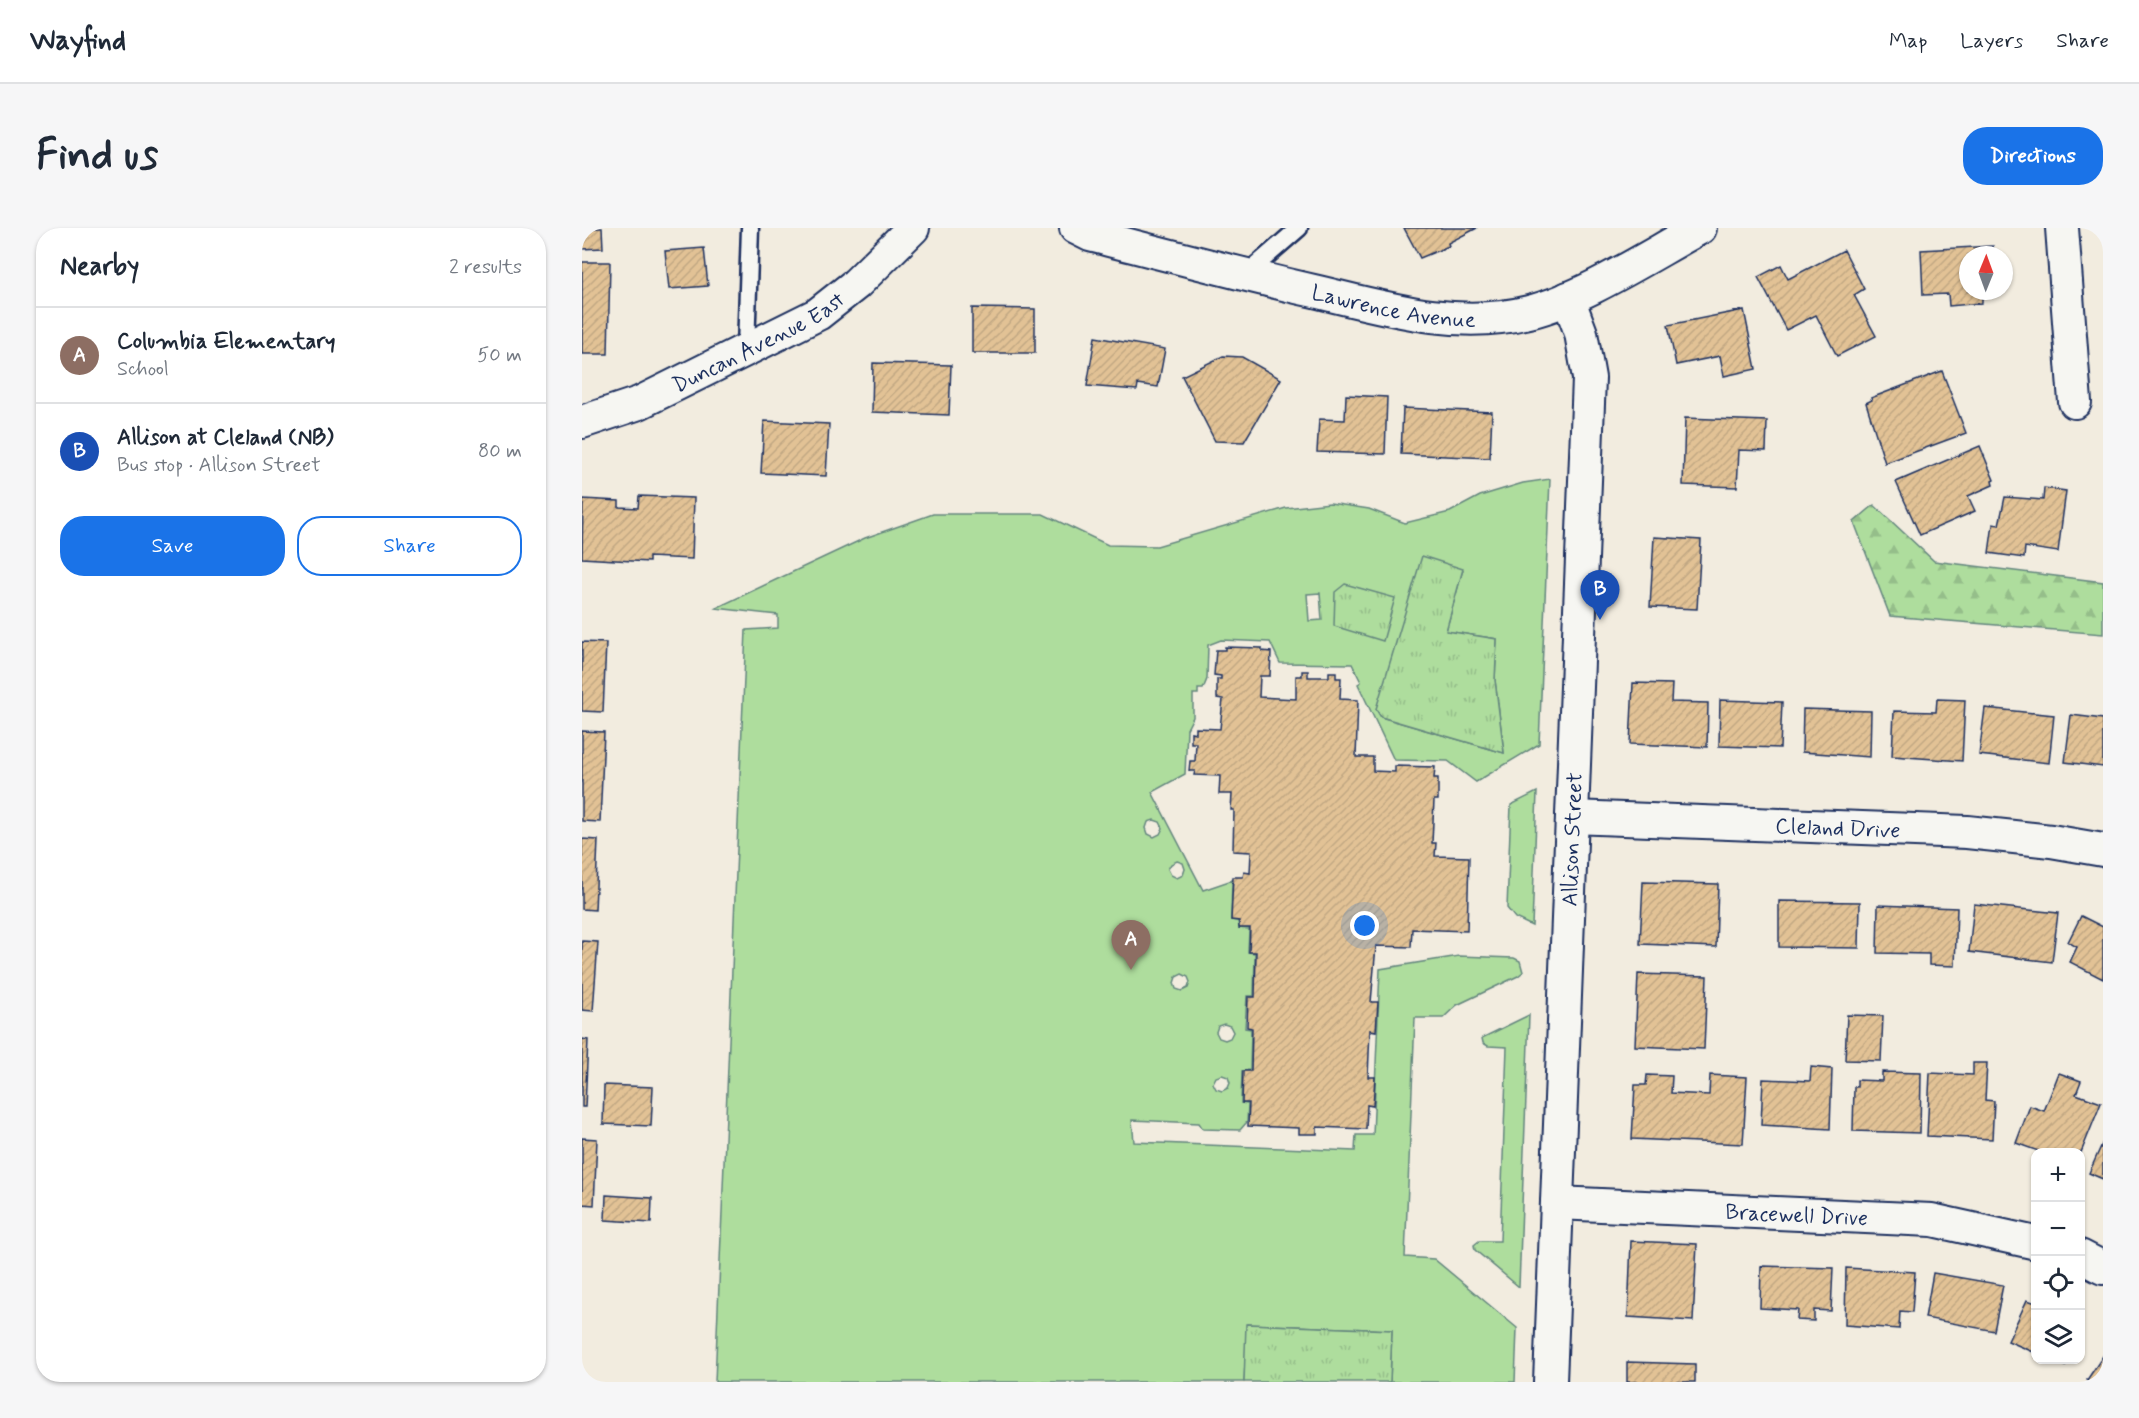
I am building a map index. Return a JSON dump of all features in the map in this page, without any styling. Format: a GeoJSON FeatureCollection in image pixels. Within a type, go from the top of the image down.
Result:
{"type":"FeatureCollection","features":[{"type":"Feature","properties":{"kind":"street","name":"Duncan Avenue East"},"geometry":{"type":"LineString","coordinates":[[582,422],[639,403],[818,314],[856,284],[913,228]]}},
{"type":"Feature","properties":{"kind":"street","name":"Lawrence Avenue"},"geometry":{"type":"LineString","coordinates":[[1076,228],[1090,235],[1245,275],[1422,316],[1486,319],[1530,312],[1569,298],[1700,228]]}},
{"type":"Feature","properties":{"kind":"street"},"geometry":{"type":"LineString","coordinates":[[2062,228],[2075,402]]}},
{"type":"Feature","properties":{"kind":"street","name":"Allison Street"},"geometry":{"type":"LineString","coordinates":[[1550,1382],[1589,378],[1581,333],[1569,298]]}},
{"type":"Feature","properties":{"kind":"street","name":"Cleland Drive"},"geometry":{"type":"LineString","coordinates":[[1572,817],[1967,832],[2051,841],[2103,850]]}},
{"type":"Feature","properties":{"kind":"street","name":"Bracewell Drive"},"geometry":{"type":"LineString","coordinates":[[1557,1203],[1932,1220],[2031,1242]]}},
{"type":"Feature","properties":{"kind":"street"},"geometry":{"type":"LineString","coordinates":[[2085,1259],[2103,1268]]}},
{"type":"Feature","properties":{"kind":"lane"},"geometry":{"type":"LineString","coordinates":[[746,349],[750,228]]}},
{"type":"Feature","properties":{"kind":"lane"},"geometry":{"type":"LineString","coordinates":[[1245,275],[1299,228]]}},
{"type":"Feature","properties":{"kind":"green space"},"geometry":{"type":"Polygon","coordinates":[[[1550,479],[1539,744],[1476,782],[1448,761],[1394,760],[1358,684],[1361,682],[1352,664],[1280,663],[1270,642],[1221,640],[1208,645],[1207,679],[1203,689],[1198,689],[1198,694],[1193,694],[1193,717],[1187,729],[1185,774],[1152,792],[1203,890],[1232,880],[1231,920],[1238,921],[1239,928],[1249,929],[1248,952],[1255,953],[1254,996],[1247,996],[1245,1028],[1251,1029],[1250,1070],[1242,1071],[1241,1103],[1248,1104],[1247,1122],[1240,1130],[1203,1129],[1199,1123],[1132,1120],[1134,1142],[1355,1151],[1356,1135],[1373,1135],[1380,969],[1459,956],[1514,958],[1520,961],[1523,972],[1518,976],[1457,1005],[1443,1018],[1415,1018],[1405,1257],[1434,1259],[1517,1328],[1515,1382],[1390,1382],[1392,1330],[1247,1324],[1244,1382],[715,1382],[746,630],[778,628],[778,615],[716,608],[865,538],[933,514],[1043,514],[1108,545],[1157,546],[1286,508],[1330,503],[1369,509],[1405,523],[1450,512],[1480,496],[1523,483],[1550,479]],[[1463,569],[1376,709],[1381,717],[1504,753],[1495,680],[1497,639],[1446,631],[1463,569]],[[1320,593],[1307,594],[1309,621],[1322,620],[1320,593]],[[1154,820],[1148,822],[1146,828],[1148,834],[1154,837],[1160,834],[1163,828],[1160,822],[1154,820]],[[1177,861],[1168,869],[1171,875],[1177,878],[1183,875],[1185,869],[1183,863],[1177,861]],[[1182,974],[1176,977],[1174,983],[1176,989],[1182,991],[1188,988],[1190,982],[1188,977],[1182,974]],[[1224,1024],[1218,1026],[1216,1032],[1219,1038],[1225,1040],[1230,1038],[1233,1032],[1230,1026],[1224,1024]],[[1222,1075],[1216,1077],[1213,1083],[1216,1089],[1222,1091],[1228,1088],[1230,1083],[1228,1077],[1222,1075]]]}},
{"type":"Feature","properties":{"kind":"green space"},"geometry":{"type":"Polygon","coordinates":[[[1874,505],[1934,561],[2103,582],[2103,634],[1890,616],[1854,522],[1874,505]]]}},
{"type":"Feature","properties":{"kind":"green space"},"geometry":{"type":"Polygon","coordinates":[[[1422,556],[1463,569],[1446,631],[1497,639],[1495,680],[1504,753],[1381,717],[1376,709],[1422,556]]]}},
{"type":"Feature","properties":{"kind":"green space"},"geometry":{"type":"Polygon","coordinates":[[[1345,584],[1395,598],[1383,641],[1334,626],[1335,592],[1345,584]]]}},
{"type":"Feature","properties":{"kind":"green space"},"geometry":{"type":"Polygon","coordinates":[[[1537,792],[1532,926],[1515,918],[1507,908],[1511,805],[1537,792]]]}},
{"type":"Feature","properties":{"kind":"green space"},"geometry":{"type":"Polygon","coordinates":[[[1529,1015],[1519,1287],[1475,1250],[1474,1245],[1479,1241],[1500,1241],[1507,1047],[1488,1046],[1483,1043],[1482,1038],[1529,1015]]]}},
{"type":"Feature","properties":{"kind":"green space"},"geometry":{"type":"Polygon","coordinates":[[[1246,1324],[1392,1330],[1390,1382],[1244,1382],[1246,1324]]]}},
{"type":"Feature","properties":{"kind":"building"},"geometry":{"type":"Polygon","coordinates":[[[582,228],[602,228],[603,248],[582,249],[582,228]]]}},
{"type":"Feature","properties":{"kind":"building"},"geometry":{"type":"Polygon","coordinates":[[[1404,228],[1477,228],[1448,243],[1449,246],[1420,258],[1404,228]]]}},
{"type":"Feature","properties":{"kind":"building"},"geometry":{"type":"Polygon","coordinates":[[[704,248],[708,286],[669,289],[665,251],[704,248]]]}},
{"type":"Feature","properties":{"kind":"building"},"geometry":{"type":"Polygon","coordinates":[[[1959,248],[1959,300],[1982,300],[1982,303],[1949,306],[1948,294],[1923,295],[1921,250],[1959,248]]]}},
{"type":"Feature","properties":{"kind":"building"},"geometry":{"type":"Polygon","coordinates":[[[1844,250],[1864,289],[1854,295],[1876,336],[1837,356],[1816,315],[1786,330],[1758,277],[1781,265],[1788,279],[1844,250]]]}},
{"type":"Feature","properties":{"kind":"building"},"geometry":{"type":"Polygon","coordinates":[[[582,262],[610,262],[608,354],[582,354],[582,262]]]}},
{"type":"Feature","properties":{"kind":"building"},"geometry":{"type":"Polygon","coordinates":[[[972,308],[1035,309],[1035,353],[972,353],[972,308]]]}},
{"type":"Feature","properties":{"kind":"building"},"geometry":{"type":"Polygon","coordinates":[[[1744,310],[1756,369],[1724,376],[1720,356],[1676,365],[1668,325],[1744,310]]]}},
{"type":"Feature","properties":{"kind":"building"},"geometry":{"type":"Polygon","coordinates":[[[1095,337],[1165,349],[1158,387],[1138,384],[1137,390],[1087,386],[1095,337]]]}},
{"type":"Feature","properties":{"kind":"building"},"geometry":{"type":"Polygon","coordinates":[[[1223,356],[1242,357],[1281,379],[1244,442],[1215,441],[1182,376],[1223,356]]]}},
{"type":"Feature","properties":{"kind":"building"},"geometry":{"type":"Polygon","coordinates":[[[873,363],[951,365],[949,415],[872,412],[873,363]]]}},
{"type":"Feature","properties":{"kind":"building"},"geometry":{"type":"Polygon","coordinates":[[[1942,371],[1966,433],[1885,463],[1866,403],[1872,400],[1871,398],[1942,371]]]}},
{"type":"Feature","properties":{"kind":"building"},"geometry":{"type":"Polygon","coordinates":[[[1346,395],[1387,397],[1385,454],[1317,452],[1319,419],[1345,420],[1346,395]]]}},
{"type":"Feature","properties":{"kind":"building"},"geometry":{"type":"Polygon","coordinates":[[[1403,408],[1492,412],[1490,458],[1401,454],[1403,408]]]}},
{"type":"Feature","properties":{"kind":"building"},"geometry":{"type":"Polygon","coordinates":[[[1685,418],[1767,421],[1766,451],[1739,450],[1737,487],[1683,485],[1685,418]]]}},
{"type":"Feature","properties":{"kind":"building"},"geometry":{"type":"Polygon","coordinates":[[[764,421],[829,424],[826,476],[761,473],[764,421]]]}},
{"type":"Feature","properties":{"kind":"building"},"geometry":{"type":"Polygon","coordinates":[[[1980,446],[1994,480],[1993,485],[1968,496],[1975,511],[1920,535],[1896,482],[1980,446]]]}},
{"type":"Feature","properties":{"kind":"building"},"geometry":{"type":"Polygon","coordinates":[[[2044,488],[2066,491],[2058,552],[2025,547],[2024,558],[1989,553],[1993,524],[1999,525],[2005,497],[2043,500],[2044,488]]]}},
{"type":"Feature","properties":{"kind":"building"},"geometry":{"type":"Polygon","coordinates":[[[639,496],[694,498],[692,559],[649,557],[649,562],[582,558],[583,499],[619,501],[619,507],[638,508],[639,496]]]}},
{"type":"Feature","properties":{"kind":"building"},"geometry":{"type":"Polygon","coordinates":[[[1654,537],[1701,540],[1697,609],[1650,607],[1654,537]]]}},
{"type":"Feature","properties":{"kind":"building"},"geometry":{"type":"Polygon","coordinates":[[[582,642],[606,643],[603,712],[582,711],[582,642]]]}},
{"type":"Feature","properties":{"kind":"building"},"geometry":{"type":"Polygon","coordinates":[[[1225,647],[1262,648],[1262,651],[1271,652],[1270,676],[1260,676],[1259,697],[1296,699],[1296,676],[1302,676],[1302,671],[1308,671],[1308,677],[1329,677],[1329,672],[1336,672],[1336,678],[1341,678],[1340,699],[1358,700],[1356,757],[1373,757],[1373,771],[1395,772],[1395,766],[1435,767],[1434,778],[1438,778],[1438,800],[1434,800],[1432,843],[1436,843],[1435,856],[1469,857],[1467,931],[1412,929],[1411,947],[1376,946],[1371,1002],[1378,1002],[1376,1031],[1370,1030],[1368,1077],[1375,1077],[1373,1106],[1367,1105],[1366,1129],[1317,1127],[1317,1134],[1299,1134],[1299,1128],[1248,1126],[1249,1103],[1242,1103],[1243,1071],[1251,1071],[1252,1028],[1247,1027],[1248,997],[1255,997],[1256,952],[1249,952],[1250,928],[1239,928],[1239,921],[1231,920],[1233,877],[1243,877],[1244,872],[1250,873],[1251,852],[1233,851],[1232,794],[1219,794],[1220,776],[1194,775],[1195,771],[1189,771],[1190,761],[1195,761],[1196,743],[1191,743],[1191,732],[1196,733],[1196,728],[1220,729],[1223,699],[1217,698],[1217,679],[1221,679],[1221,676],[1214,675],[1216,650],[1225,650],[1225,647]]]}},
{"type":"Feature","properties":{"kind":"building"},"geometry":{"type":"Polygon","coordinates":[[[1633,683],[1672,684],[1671,702],[1708,703],[1707,747],[1630,744],[1633,683]]]}},
{"type":"Feature","properties":{"kind":"building"},"geometry":{"type":"Polygon","coordinates":[[[1937,699],[1965,700],[1962,761],[1892,756],[1894,711],[1936,712],[1937,699]]]}},
{"type":"Feature","properties":{"kind":"building"},"geometry":{"type":"Polygon","coordinates":[[[1720,700],[1782,702],[1780,748],[1719,746],[1720,700]]]}},
{"type":"Feature","properties":{"kind":"building"},"geometry":{"type":"Polygon","coordinates":[[[1985,708],[2054,715],[2049,763],[1979,755],[1985,708]]]}},
{"type":"Feature","properties":{"kind":"building"},"geometry":{"type":"Polygon","coordinates":[[[1803,709],[1871,711],[1870,757],[1802,752],[1803,709]]]}},
{"type":"Feature","properties":{"kind":"building"},"geometry":{"type":"Polygon","coordinates":[[[2071,715],[2103,719],[2103,767],[2065,762],[2071,715]]]}},
{"type":"Feature","properties":{"kind":"building"},"geometry":{"type":"Polygon","coordinates":[[[582,731],[604,732],[600,822],[582,821],[582,731]]]}},
{"type":"Feature","properties":{"kind":"building"},"geometry":{"type":"Polygon","coordinates":[[[582,839],[598,840],[595,910],[582,909],[582,839]]]}},
{"type":"Feature","properties":{"kind":"building"},"geometry":{"type":"Polygon","coordinates":[[[1643,882],[1718,884],[1716,947],[1640,944],[1643,882]]]}},
{"type":"Feature","properties":{"kind":"building"},"geometry":{"type":"Polygon","coordinates":[[[1779,901],[1860,902],[1859,948],[1779,947],[1779,901]]]}},
{"type":"Feature","properties":{"kind":"building"},"geometry":{"type":"Polygon","coordinates":[[[1974,904],[2058,913],[2052,962],[1969,952],[1974,904]]]}},
{"type":"Feature","properties":{"kind":"building"},"geometry":{"type":"Polygon","coordinates":[[[1878,905],[1957,908],[1955,966],[1929,965],[1929,954],[1877,953],[1878,905]]]}},
{"type":"Feature","properties":{"kind":"building"},"geometry":{"type":"Polygon","coordinates":[[[2081,916],[2103,927],[2103,979],[2070,962],[2077,947],[2068,942],[2081,916]]]}},
{"type":"Feature","properties":{"kind":"building"},"geometry":{"type":"Polygon","coordinates":[[[582,941],[598,942],[593,1011],[582,1010],[582,941]]]}},
{"type":"Feature","properties":{"kind":"building"},"geometry":{"type":"Polygon","coordinates":[[[1638,974],[1707,976],[1704,1049],[1635,1046],[1638,974]]]}},
{"type":"Feature","properties":{"kind":"building"},"geometry":{"type":"Polygon","coordinates":[[[1847,1015],[1883,1016],[1881,1061],[1845,1060],[1847,1015]]]}},
{"type":"Feature","properties":{"kind":"building"},"geometry":{"type":"Polygon","coordinates":[[[582,1039],[588,1040],[585,1107],[582,1107],[582,1039]]]}},
{"type":"Feature","properties":{"kind":"building"},"geometry":{"type":"Polygon","coordinates":[[[1973,1063],[1987,1063],[1985,1100],[1994,1101],[1992,1139],[1927,1136],[1930,1073],[1973,1075],[1973,1063]]]}},
{"type":"Feature","properties":{"kind":"building"},"geometry":{"type":"Polygon","coordinates":[[[1811,1067],[1832,1069],[1830,1129],[1761,1125],[1763,1079],[1810,1081],[1811,1067]]]}},
{"type":"Feature","properties":{"kind":"building"},"geometry":{"type":"Polygon","coordinates":[[[1882,1072],[1921,1073],[1920,1133],[1853,1131],[1854,1087],[1857,1087],[1857,1080],[1882,1081],[1882,1072]]]}},
{"type":"Feature","properties":{"kind":"building"},"geometry":{"type":"Polygon","coordinates":[[[2059,1073],[2081,1081],[2076,1094],[2101,1103],[2083,1148],[2031,1148],[2016,1143],[2030,1106],[2044,1111],[2059,1073]]]}},
{"type":"Feature","properties":{"kind":"building"},"geometry":{"type":"Polygon","coordinates":[[[1647,1075],[1672,1076],[1671,1093],[1709,1095],[1710,1075],[1747,1077],[1743,1144],[1632,1139],[1635,1085],[1646,1085],[1647,1075]]]}},
{"type":"Feature","properties":{"kind":"building"},"geometry":{"type":"Polygon","coordinates":[[[604,1085],[653,1087],[651,1126],[603,1124],[604,1085]]]}},
{"type":"Feature","properties":{"kind":"building"},"geometry":{"type":"Polygon","coordinates":[[[582,1138],[597,1139],[594,1205],[582,1204],[582,1138]]]}},
{"type":"Feature","properties":{"kind":"building"},"geometry":{"type":"Polygon","coordinates":[[[2103,1142],[2103,1179],[2089,1173],[2103,1142]]]}},
{"type":"Feature","properties":{"kind":"building"},"geometry":{"type":"Polygon","coordinates":[[[606,1195],[652,1198],[651,1223],[605,1220],[606,1195]]]}},
{"type":"Feature","properties":{"kind":"building"},"geometry":{"type":"Polygon","coordinates":[[[1631,1241],[1697,1244],[1693,1321],[1628,1317],[1631,1241]]]}},
{"type":"Feature","properties":{"kind":"building"},"geometry":{"type":"Polygon","coordinates":[[[1761,1266],[1833,1268],[1831,1311],[1814,1310],[1814,1321],[1797,1320],[1798,1310],[1760,1308],[1761,1266]]]}},
{"type":"Feature","properties":{"kind":"building"},"geometry":{"type":"Polygon","coordinates":[[[1846,1268],[1915,1272],[1912,1312],[1900,1311],[1899,1329],[1845,1325],[1846,1268]]]}},
{"type":"Feature","properties":{"kind":"building"},"geometry":{"type":"Polygon","coordinates":[[[1933,1273],[2003,1285],[1994,1331],[1925,1318],[1933,1273]]]}},
{"type":"Feature","properties":{"kind":"building"},"geometry":{"type":"Polygon","coordinates":[[[2027,1300],[2031,1301],[2031,1351],[2008,1341],[2027,1300]]]}},
{"type":"Feature","properties":{"kind":"building"},"geometry":{"type":"Polygon","coordinates":[[[2103,1356],[2103,1382],[2089,1382],[2087,1380],[2103,1356]]]}},
{"type":"Feature","properties":{"kind":"building"},"geometry":{"type":"Polygon","coordinates":[[[1627,1362],[1695,1364],[1695,1382],[1627,1382],[1627,1362]]]}},
{"type":"Feature","properties":{"kind":"place","name":"Allison at Cleland (NB)"},"geometry":{"type":"Point","coordinates":[1600,620]}},
{"type":"Feature","properties":{"kind":"place","name":"Columbia Elementary"},"geometry":{"type":"Point","coordinates":[1131,970]}}]}
